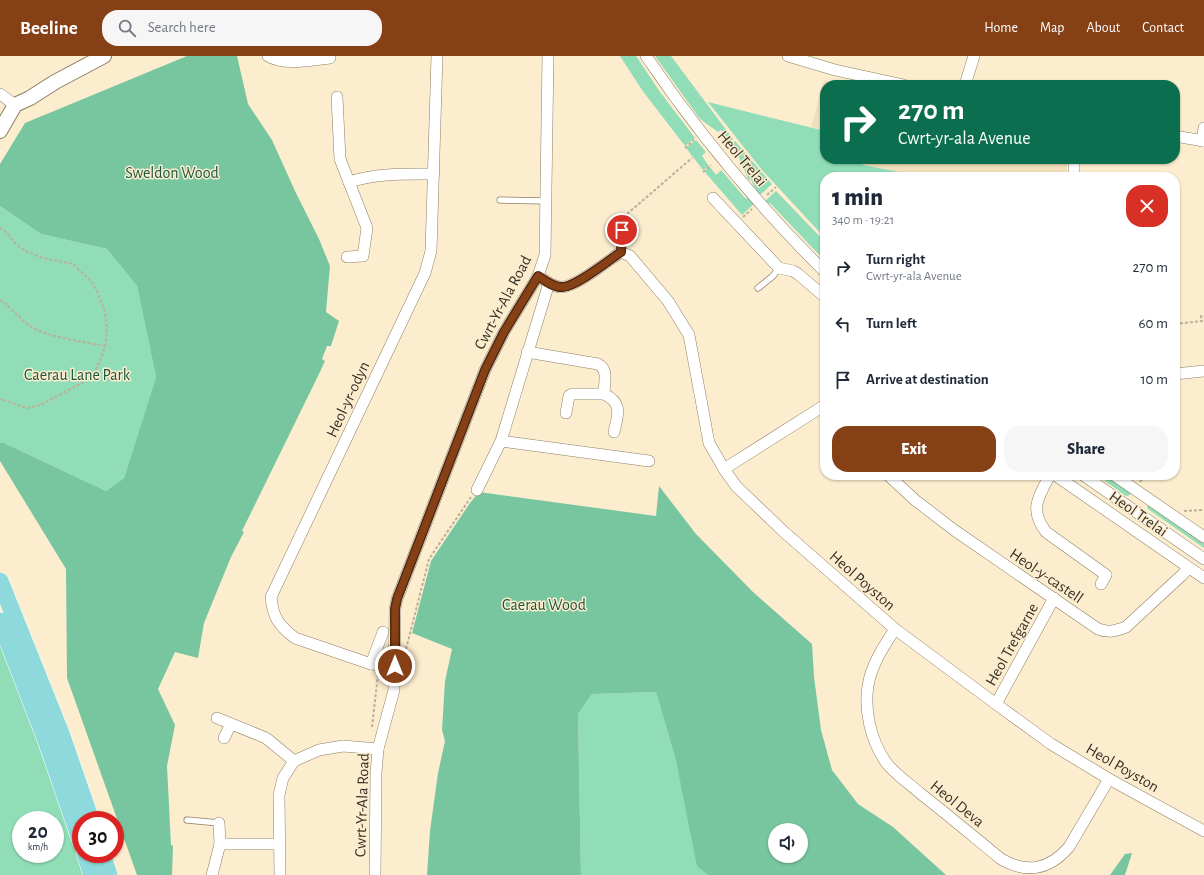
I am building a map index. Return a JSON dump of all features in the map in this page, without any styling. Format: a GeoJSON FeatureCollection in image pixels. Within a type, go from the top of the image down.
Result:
{"type":"FeatureCollection","features":[{"type":"Feature","properties":{"kind":"main road"},"geometry":{"type":"LineString","coordinates":[[0,582],[62,736],[88,811]]}},
{"type":"Feature","properties":{"kind":"main road"},"geometry":{"type":"LineString","coordinates":[[0,621],[48,743],[72,815]]}},
{"type":"Feature","properties":{"kind":"main road"},"geometry":{"type":"LineString","coordinates":[[88,863],[92,875]]}},
{"type":"Feature","properties":{"kind":"main road"},"geometry":{"type":"LineString","coordinates":[[105,863],[109,875]]}},
{"type":"Feature","properties":{"kind":"street"},"geometry":{"type":"LineString","coordinates":[[0,131],[15,105],[104,56]]}},
{"type":"Feature","properties":{"kind":"street"},"geometry":{"type":"LineString","coordinates":[[268,56],[274,60],[288,62],[330,58]]}},
{"type":"Feature","properties":{"kind":"street","name":"Heol-yr-odyn"},"geometry":{"type":"LineString","coordinates":[[395,666],[375,664],[295,638],[284,630],[277,621],[272,608],[271,597],[425,273],[431,251],[437,56]]}},
{"type":"Feature","properties":{"kind":"street","name":"Cwrt-Yr-Ala Road"},"geometry":{"type":"LineString","coordinates":[[375,875],[376,773],[374,749],[394,690],[395,609],[400,591],[485,370],[504,332],[538,276],[545,255],[548,56]]}},
{"type":"Feature","properties":{"kind":"street","name":"Heol Trelai"},"geometry":{"type":"LineString","coordinates":[[646,56],[697,128],[728,166],[786,233],[820,267]]}},
{"type":"Feature","properties":{"kind":"street"},"geometry":{"type":"LineString","coordinates":[[788,56],[835,70],[881,80]]}},
{"type":"Feature","properties":{"kind":"street"},"geometry":{"type":"LineString","coordinates":[[967,80],[974,56]]}},
{"type":"Feature","properties":{"kind":"street"},"geometry":{"type":"LineString","coordinates":[[0,94],[15,105]]}},
{"type":"Feature","properties":{"kind":"street"},"geometry":{"type":"LineString","coordinates":[[337,97],[340,159],[367,228],[363,256],[347,257]]}},
{"type":"Feature","properties":{"kind":"street"},"geometry":{"type":"LineString","coordinates":[[1180,137],[1203,141],[1204,128]]}},
{"type":"Feature","properties":{"kind":"street"},"geometry":{"type":"LineString","coordinates":[[349,182],[363,177],[380,174],[434,174]]}},
{"type":"Feature","properties":{"kind":"street"},"geometry":{"type":"LineString","coordinates":[[714,198],[779,268],[793,271],[798,274],[820,293]]}},
{"type":"Feature","properties":{"kind":"street"},"geometry":{"type":"LineString","coordinates":[[538,276],[549,283],[562,287],[575,282],[621,252]]}},
{"type":"Feature","properties":{"kind":"street","name":"Heol Poyston"},"geometry":{"type":"LineString","coordinates":[[621,252],[630,256],[638,264],[668,301],[689,335],[709,444],[736,486],[784,532],[895,629],[996,704],[1051,744],[1109,779],[1204,831]]}},
{"type":"Feature","properties":{"kind":"street","name":"Cwrt-Yr-Ala Road"},"geometry":{"type":"LineString","coordinates":[[478,490],[501,440],[549,283]]}},
{"type":"Feature","properties":{"kind":"street"},"geometry":{"type":"LineString","coordinates":[[528,352],[598,364],[602,366],[606,374],[604,394]]}},
{"type":"Feature","properties":{"kind":"street"},"geometry":{"type":"LineString","coordinates":[[1180,373],[1204,371]]}},
{"type":"Feature","properties":{"kind":"street"},"geometry":{"type":"LineString","coordinates":[[566,413],[569,396],[572,394],[604,394],[610,397],[616,404],[618,411],[614,432]]}},
{"type":"Feature","properties":{"kind":"street"},"geometry":{"type":"LineString","coordinates":[[724,469],[820,412]]}},
{"type":"Feature","properties":{"kind":"street"},"geometry":{"type":"LineString","coordinates":[[501,440],[629,463],[649,461]]}},
{"type":"Feature","properties":{"kind":"street","name":"Heol-y-castell"},"geometry":{"type":"LineString","coordinates":[[893,480],[915,500],[954,530],[1098,629],[1106,632],[1114,632],[1126,627],[1188,568]]}},
{"type":"Feature","properties":{"kind":"street"},"geometry":{"type":"LineString","coordinates":[[1047,480],[1040,492],[1037,502],[1036,515],[1040,524],[1046,532],[1106,576],[1101,584]]}},
{"type":"Feature","properties":{"kind":"street","name":"Heol Trelai"},"geometry":{"type":"LineString","coordinates":[[1062,480],[1204,578]]}},
{"type":"Feature","properties":{"kind":"street","name":"Heol Trelai"},"geometry":{"type":"LineString","coordinates":[[1090,480],[1204,559]]}},
{"type":"Feature","properties":{"kind":"street","name":"Heol Trelai"},"geometry":{"type":"LineString","coordinates":[[1121,480],[1204,537]]}},
{"type":"Feature","properties":{"kind":"street","name":"Heol Trelai"},"geometry":{"type":"LineString","coordinates":[[1132,510],[1142,494]]}},
{"type":"Feature","properties":{"kind":"street","name":"Heol Trefgarne"},"geometry":{"type":"LineString","coordinates":[[996,704],[1054,598]]}},
{"type":"Feature","properties":{"kind":"street","name":"Heol Deva"},"geometry":{"type":"LineString","coordinates":[[895,629],[874,666],[868,686],[867,704],[870,726],[876,744],[886,762],[902,778],[1001,859],[1013,866],[1026,869],[1051,863],[1062,856],[1069,847],[1109,779]]}},
{"type":"Feature","properties":{"kind":"street"},"geometry":{"type":"LineString","coordinates":[[375,664],[383,632]]}},
{"type":"Feature","properties":{"kind":"street"},"geometry":{"type":"LineString","coordinates":[[217,718],[266,738],[294,761]]}},
{"type":"Feature","properties":{"kind":"street"},"geometry":{"type":"LineString","coordinates":[[224,738],[231,724]]}},
{"type":"Feature","properties":{"kind":"street"},"geometry":{"type":"LineString","coordinates":[[280,875],[279,794],[283,778],[294,761],[319,750],[343,746],[374,749]]}},
{"type":"Feature","properties":{"kind":"street"},"geometry":{"type":"LineString","coordinates":[[212,875],[220,844],[219,823]]}},
{"type":"Feature","properties":{"kind":"street"},"geometry":{"type":"LineString","coordinates":[[220,844],[279,844]]}},
{"type":"Feature","properties":{"kind":"lane"},"geometry":{"type":"LineString","coordinates":[[500,200],[546,201]]}},
{"type":"Feature","properties":{"kind":"lane"},"geometry":{"type":"LineString","coordinates":[[621,252],[622,219]]}},
{"type":"Feature","properties":{"kind":"lane"},"geometry":{"type":"LineString","coordinates":[[758,288],[773,276],[779,268]]}},
{"type":"Feature","properties":{"kind":"lane"},"geometry":{"type":"LineString","coordinates":[[187,820],[219,823]]}},
{"type":"Feature","properties":{"kind":"path"},"geometry":{"type":"LineString","coordinates":[[622,219],[692,158]]}},
{"type":"Feature","properties":{"kind":"path"},"geometry":{"type":"LineString","coordinates":[[703,172],[711,165]]}},
{"type":"Feature","properties":{"kind":"path"},"geometry":{"type":"LineString","coordinates":[[0,228],[4,230],[16,244],[25,251],[43,258],[73,264],[90,280],[97,291],[104,309],[107,326],[105,346],[95,371],[84,382],[40,405],[27,408],[0,399]]}},
{"type":"Feature","properties":{"kind":"path"},"geometry":{"type":"LineString","coordinates":[[0,300],[8,305],[31,327],[66,338],[105,346]]}},
{"type":"Feature","properties":{"kind":"path"},"geometry":{"type":"LineString","coordinates":[[1180,323],[1202,321],[1201,316],[1204,316]]}},
{"type":"Feature","properties":{"kind":"path"},"geometry":{"type":"LineString","coordinates":[[395,666],[403,659],[429,559],[468,500],[478,490]]}},
{"type":"Feature","properties":{"kind":"path"},"geometry":{"type":"LineString","coordinates":[[374,749],[375,664]]}},
{"type":"Feature","properties":{"kind":"shaded area"},"geometry":{"type":"Polygon","coordinates":[[[820,94],[820,130],[811,127],[820,94]]]}},
{"type":"Feature","properties":{"kind":"shaded area"},"geometry":{"type":"Polygon","coordinates":[[[1067,164],[1067,172],[899,172],[863,165],[1067,164]]]}},
{"type":"Feature","properties":{"kind":"green space","name":"Sweldon Wood"},"geometry":{"type":"Polygon","coordinates":[[[187,56],[237,56],[248,104],[272,140],[319,239],[330,266],[326,312],[339,321],[331,346],[327,346],[322,359],[325,361],[242,531],[244,532],[231,557],[204,623],[198,658],[175,652],[158,689],[175,725],[167,766],[171,845],[173,846],[172,875],[137,875],[124,838],[124,811],[114,811],[67,678],[66,569],[0,461],[0,443],[4,443],[106,491],[124,478],[156,377],[137,286],[107,249],[41,234],[0,206],[0,164],[25,123],[187,56]]]}},
{"type":"Feature","properties":{"kind":"green space"},"geometry":{"type":"Polygon","coordinates":[[[620,56],[636,56],[660,92],[695,138],[685,146],[642,90],[620,56]]]}},
{"type":"Feature","properties":{"kind":"green space"},"geometry":{"type":"Polygon","coordinates":[[[655,56],[671,56],[733,139],[730,141],[721,130],[718,132],[700,119],[655,56]]]}},
{"type":"Feature","properties":{"kind":"green space"},"geometry":{"type":"Polygon","coordinates":[[[708,102],[820,130],[820,164],[862,164],[899,172],[820,172],[820,233],[762,170],[708,102]]]}},
{"type":"Feature","properties":{"kind":"green space"},"geometry":{"type":"Polygon","coordinates":[[[696,140],[706,152],[702,156],[709,166],[703,170],[686,148],[696,140]]]}},
{"type":"Feature","properties":{"kind":"green space"},"geometry":{"type":"Polygon","coordinates":[[[735,141],[772,184],[759,196],[751,180],[748,179],[738,155],[740,153],[732,143],[735,141]]]}},
{"type":"Feature","properties":{"kind":"green space"},"geometry":{"type":"Polygon","coordinates":[[[710,167],[716,175],[721,170],[745,198],[753,200],[755,203],[742,215],[704,171],[710,167]]]}},
{"type":"Feature","properties":{"kind":"green space"},"geometry":{"type":"Polygon","coordinates":[[[776,191],[820,237],[820,256],[770,203],[767,204],[764,202],[776,191]]]}},
{"type":"Feature","properties":{"kind":"green space","name":"Caerau Lane Park"},"geometry":{"type":"Polygon","coordinates":[[[0,206],[41,234],[107,249],[137,286],[156,377],[124,478],[106,491],[4,443],[0,443],[0,206]]]}},
{"type":"Feature","properties":{"kind":"green space"},"geometry":{"type":"Polygon","coordinates":[[[1104,480],[1114,480],[1129,490],[1131,493],[1130,495],[1126,496],[1104,480]]]}},
{"type":"Feature","properties":{"kind":"green space","name":"Caerau Wood"},"geometry":{"type":"Polygon","coordinates":[[[659,486],[696,534],[753,592],[812,644],[814,677],[821,730],[832,770],[858,804],[893,827],[946,875],[708,875],[697,866],[676,761],[656,692],[592,694],[578,714],[581,875],[427,875],[430,831],[438,773],[445,741],[442,730],[445,681],[452,649],[412,633],[431,561],[479,492],[656,516],[659,486]]]}},
{"type":"Feature","properties":{"kind":"green space"},"geometry":{"type":"Polygon","coordinates":[[[1150,504],[1204,542],[1204,548],[1148,509],[1147,506],[1150,504]]]}},
{"type":"Feature","properties":{"kind":"green space"},"geometry":{"type":"Polygon","coordinates":[[[0,642],[25,702],[62,811],[12,811],[12,863],[64,863],[64,816],[72,840],[72,863],[80,863],[84,875],[0,875],[0,642]]]}},
{"type":"Feature","properties":{"kind":"green space"},"geometry":{"type":"Polygon","coordinates":[[[656,692],[676,761],[699,867],[708,875],[581,875],[578,714],[592,694],[656,692]]]}},
{"type":"Feature","properties":{"kind":"green space"},"geometry":{"type":"Polygon","coordinates":[[[1132,853],[1125,875],[1110,875],[1125,854],[1132,853]]]}},
{"type":"Feature","properties":{"kind":"route"},"geometry":{"type":"LineString","coordinates":[[395,666],[395,609],[397,599],[485,370],[504,332],[538,276],[549,283],[562,287],[575,282],[621,252],[622,230]]}}]}
